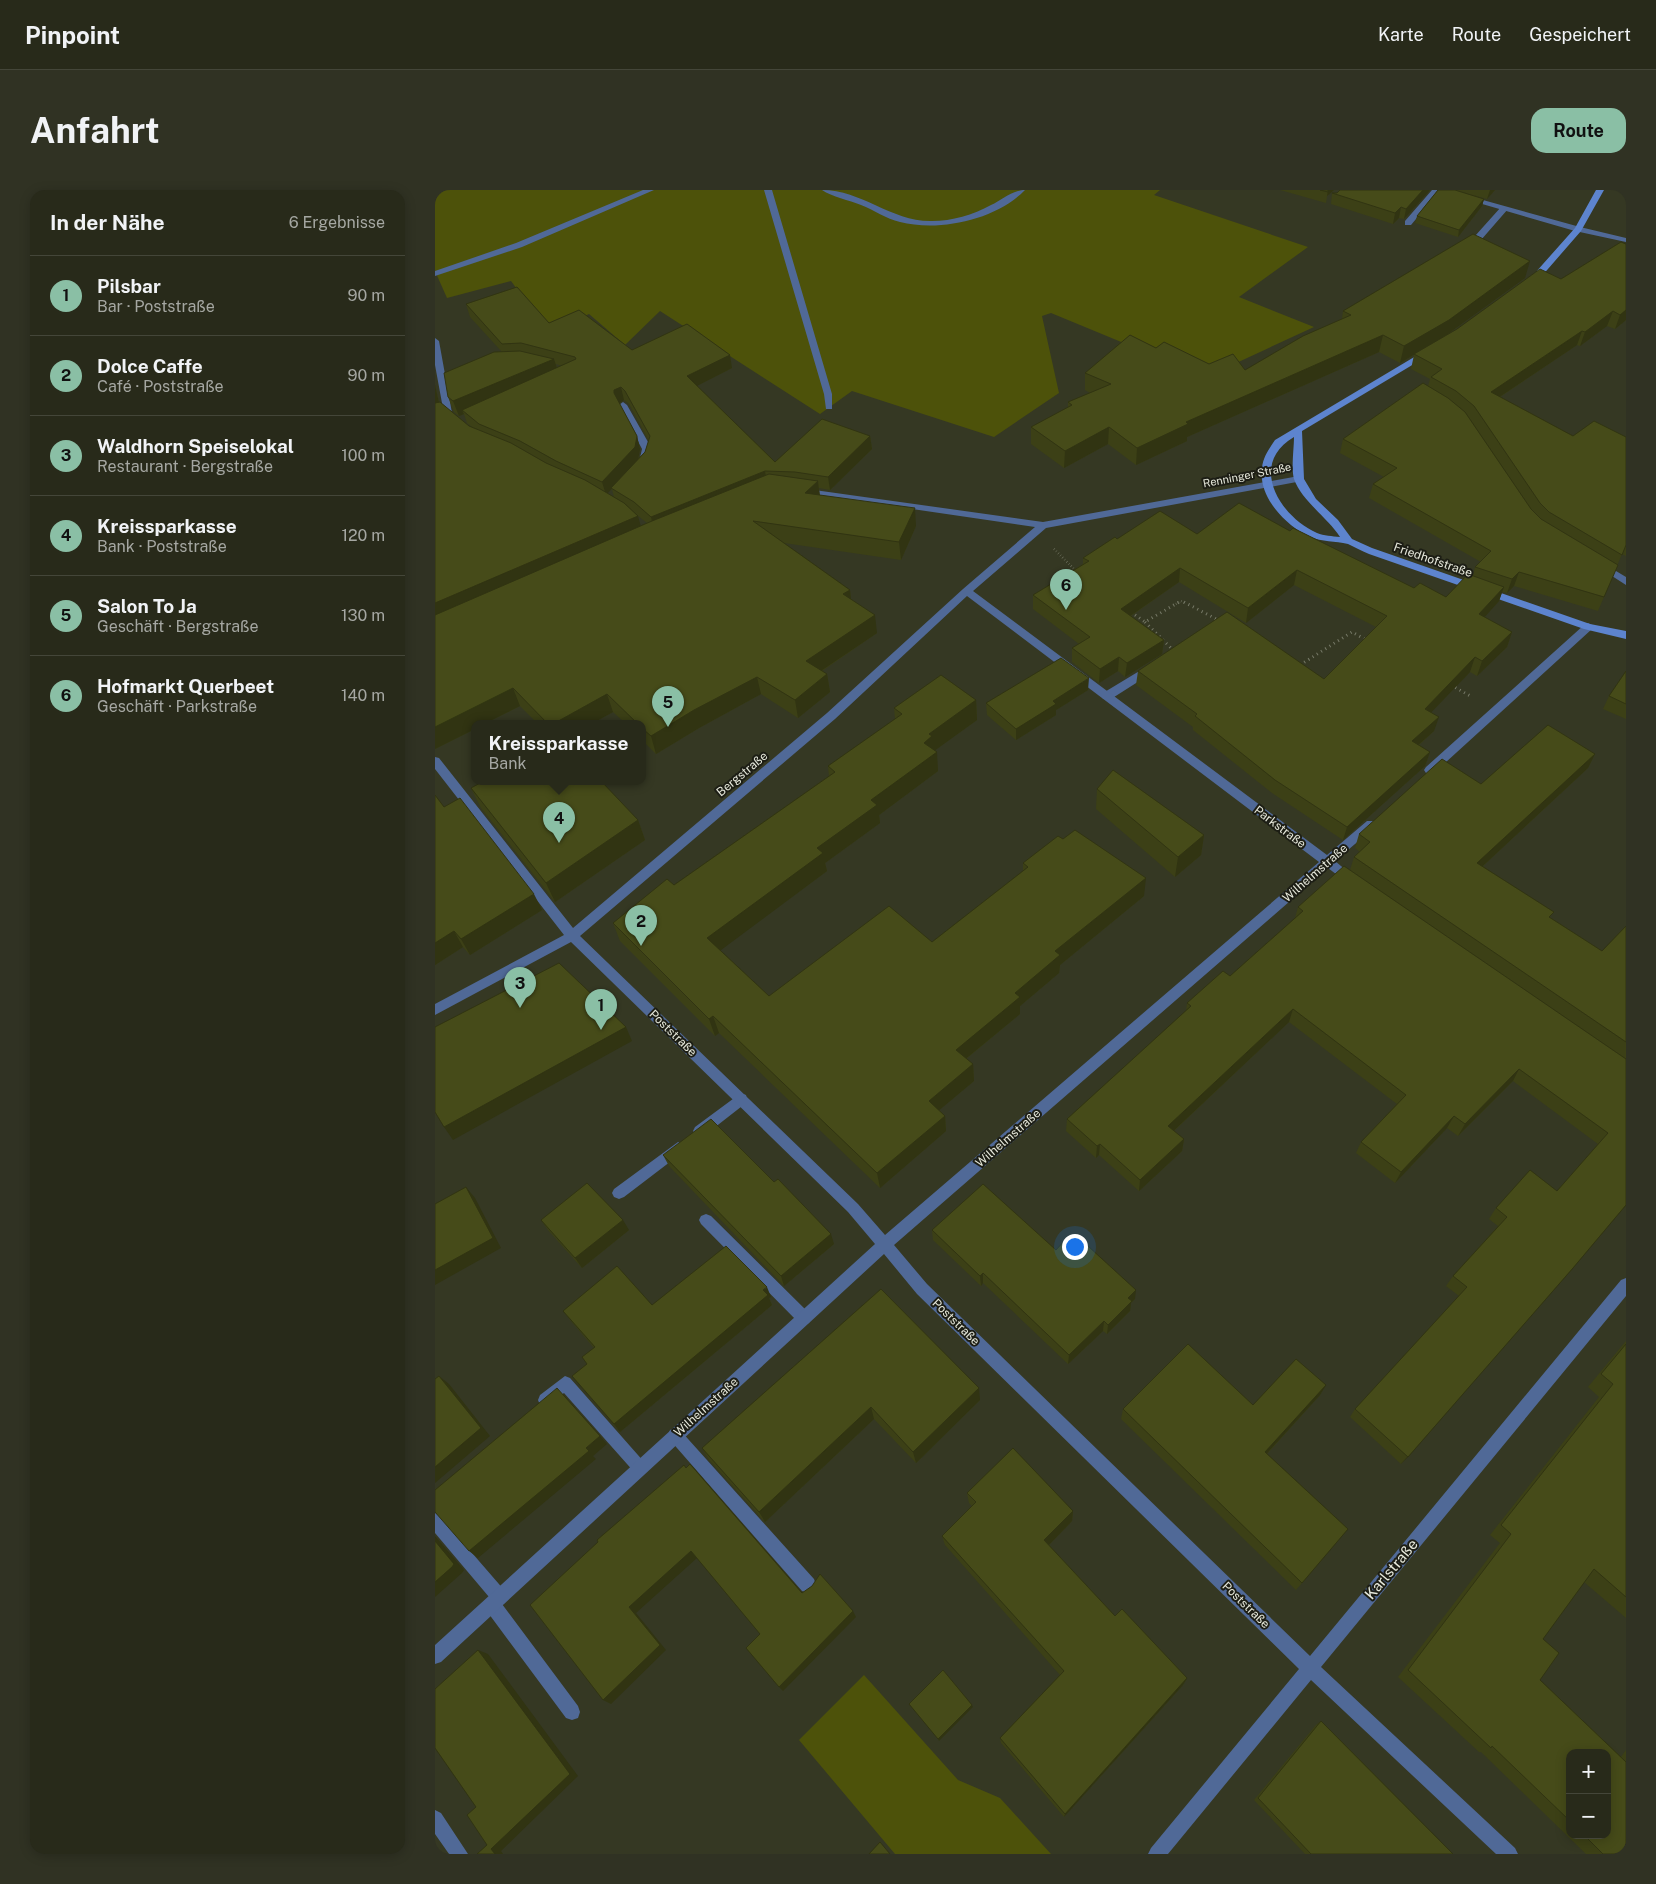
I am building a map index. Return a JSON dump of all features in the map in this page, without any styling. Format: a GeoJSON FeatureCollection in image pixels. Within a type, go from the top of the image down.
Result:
{"type":"FeatureCollection","features":[{"type":"Feature","properties":{"kind":"street"},"geometry":{"type":"LineString","coordinates":[[435,274],[519,245],[651,190]]}},
{"type":"Feature","properties":{"kind":"street"},"geometry":{"type":"LineString","coordinates":[[768,190],[828,394],[829,406]]}},
{"type":"Feature","properties":{"kind":"street"},"geometry":{"type":"LineString","coordinates":[[826,190],[847,195],[900,220],[925,224],[946,223],[966,218],[988,210],[1021,190]]}},
{"type":"Feature","properties":{"kind":"street"},"geometry":{"type":"LineString","coordinates":[[1408,223],[1437,190],[1578,230],[1626,240]]}},
{"type":"Feature","properties":{"kind":"street"},"geometry":{"type":"LineString","coordinates":[[1523,286],[1538,275],[1578,230],[1600,190]]}},
{"type":"Feature","properties":{"kind":"street"},"geometry":{"type":"LineString","coordinates":[[1477,238],[1504,209]]}},
{"type":"Feature","properties":{"kind":"street"},"geometry":{"type":"LineString","coordinates":[[435,341],[445,415],[464,423]]}},
{"type":"Feature","properties":{"kind":"street"},"geometry":{"type":"LineString","coordinates":[[1298,432],[1433,349]]}},
{"type":"Feature","properties":{"kind":"street"},"geometry":{"type":"LineString","coordinates":[[441,376],[451,373]]}},
{"type":"Feature","properties":{"kind":"street"},"geometry":{"type":"LineString","coordinates":[[623,405],[647,449],[644,462],[638,469]]}},
{"type":"Feature","properties":{"kind":"street","name":"Renninger Straße"},"geometry":{"type":"LineString","coordinates":[[793,489],[1040,528],[1299,479],[1298,432]]}},
{"type":"Feature","properties":{"kind":"street","name":"Friedhofstraße"},"geometry":{"type":"LineString","coordinates":[[1298,432],[1278,442],[1270,451],[1265,467],[1267,484],[1274,500],[1289,519],[1309,533],[1325,539],[1347,541],[1372,552],[1588,627],[1626,635]]}},
{"type":"Feature","properties":{"kind":"street"},"geometry":{"type":"LineString","coordinates":[[1299,479],[1313,501],[1335,522],[1347,541]]}},
{"type":"Feature","properties":{"kind":"street","name":"Bergstraße"},"geometry":{"type":"LineString","coordinates":[[435,1010],[572,936],[831,716],[967,591],[1040,528]]}},
{"type":"Feature","properties":{"kind":"street"},"geometry":{"type":"LineString","coordinates":[[1590,559],[1626,582]]}},
{"type":"Feature","properties":{"kind":"street","name":"Parkstraße"},"geometry":{"type":"LineString","coordinates":[[967,591],[1328,863],[1360,885]]}},
{"type":"Feature","properties":{"kind":"street"},"geometry":{"type":"LineString","coordinates":[[1423,776],[1588,627]]}},
{"type":"Feature","properties":{"kind":"street"},"geometry":{"type":"LineString","coordinates":[[1107,696],[1176,652]]}},
{"type":"Feature","properties":{"kind":"street","name":"Poststraße"},"geometry":{"type":"LineString","coordinates":[[435,761],[572,936],[853,1208],[922,1288],[1309,1667],[1509,1854]]}},
{"type":"Feature","properties":{"kind":"street","name":"Wilhelmstraße"},"geometry":{"type":"LineString","coordinates":[[435,1656],[884,1245],[1328,863],[1379,816]]}},
{"type":"Feature","properties":{"kind":"street"},"geometry":{"type":"LineString","coordinates":[[619,1193],[741,1099]]}},
{"type":"Feature","properties":{"kind":"street"},"geometry":{"type":"LineString","coordinates":[[705,1220],[804,1318]]}},
{"type":"Feature","properties":{"kind":"street","name":"Karlstraße"},"geometry":{"type":"LineString","coordinates":[[1157,1854],[1626,1284]]}},
{"type":"Feature","properties":{"kind":"street"},"geometry":{"type":"LineString","coordinates":[[536,1408],[565,1383],[640,1468]]}},
{"type":"Feature","properties":{"kind":"street"},"geometry":{"type":"LineString","coordinates":[[675,1435],[809,1585]]}},
{"type":"Feature","properties":{"kind":"street"},"geometry":{"type":"LineString","coordinates":[[435,1521],[495,1601],[572,1712]]}},
{"type":"Feature","properties":{"kind":"street"},"geometry":{"type":"LineString","coordinates":[[435,1819],[459,1854]]}},
{"type":"Feature","properties":{"kind":"path"},"geometry":{"type":"LineString","coordinates":[[1040,528],[1079,574]]}},
{"type":"Feature","properties":{"kind":"path"},"geometry":{"type":"LineString","coordinates":[[1145,622],[1181,601],[1225,624]]}},
{"type":"Feature","properties":{"kind":"path"},"geometry":{"type":"LineString","coordinates":[[1131,612],[1145,622],[1176,652]]}},
{"type":"Feature","properties":{"kind":"path"},"geometry":{"type":"LineString","coordinates":[[1294,661],[1301,666],[1352,632],[1369,641]]}},
{"type":"Feature","properties":{"kind":"path"},"geometry":{"type":"LineString","coordinates":[[1445,682],[1497,710]]}},
{"type":"Feature","properties":{"kind":"green space"},"geometry":{"type":"Polygon","coordinates":[[[435,190],[1160,190],[1154,195],[1308,247],[1239,297],[1314,327],[1206,377],[1051,313],[1042,316],[1059,393],[994,437],[852,391],[820,414],[660,311],[625,345],[589,314],[549,332],[511,281],[447,298],[435,271],[435,190]]]}},
{"type":"Feature","properties":{"kind":"green space"},"geometry":{"type":"Polygon","coordinates":[[[864,1675],[958,1780],[1000,1798],[1051,1854],[895,1854],[799,1740],[864,1675]]]}},
{"type":"Feature","properties":{"kind":"building"},"geometry":{"type":"Polygon","coordinates":[[[1340,190],[1423,190],[1406,209],[1401,207],[1395,213],[1332,193],[1337,193],[1340,190]]]}},
{"type":"Feature","properties":{"kind":"building"},"geometry":{"type":"Polygon","coordinates":[[[1438,190],[1455,190],[1484,199],[1459,230],[1417,216],[1438,190]]]}},
{"type":"Feature","properties":{"kind":"building"},"geometry":{"type":"Polygon","coordinates":[[[1473,234],[1530,261],[1449,320],[1404,346],[1383,335],[1186,422],[1188,424],[1137,448],[1109,427],[1065,451],[1031,427],[1072,405],[1068,402],[1111,384],[1085,373],[1130,335],[1156,348],[1164,342],[1209,364],[1233,354],[1245,370],[1303,336],[1351,315],[1343,311],[1473,234]]]}},
{"type":"Feature","properties":{"kind":"building"},"geometry":{"type":"Polygon","coordinates":[[[1621,242],[1626,244],[1626,310],[1620,315],[1613,311],[1585,332],[1582,331],[1491,392],[1573,436],[1594,421],[1626,437],[1626,545],[1622,555],[1549,512],[1540,503],[1474,406],[1456,391],[1431,377],[1442,369],[1414,354],[1457,329],[1540,269],[1561,279],[1621,242]]]}},
{"type":"Feature","properties":{"kind":"building"},"geometry":{"type":"Polygon","coordinates":[[[517,287],[549,323],[579,310],[632,350],[687,324],[730,355],[687,376],[775,462],[822,419],[870,436],[828,477],[795,472],[765,471],[651,517],[634,502],[611,488],[645,452],[650,436],[621,387],[614,390],[614,393],[637,436],[635,447],[602,482],[556,461],[520,441],[479,424],[462,410],[576,359],[575,357],[521,343],[502,344],[466,304],[517,287]]]}},
{"type":"Feature","properties":{"kind":"building"},"geometry":{"type":"Polygon","coordinates":[[[520,351],[554,359],[453,401],[448,397],[444,373],[494,352],[520,351]]]}},
{"type":"Feature","properties":{"kind":"building"},"geometry":{"type":"Polygon","coordinates":[[[1423,383],[1448,398],[1465,412],[1531,509],[1541,519],[1618,565],[1604,597],[1519,572],[1512,579],[1475,567],[1491,551],[1373,484],[1397,468],[1343,439],[1423,383]]]}},
{"type":"Feature","properties":{"kind":"building"},"geometry":{"type":"Polygon","coordinates":[[[440,402],[469,426],[511,443],[546,463],[585,480],[624,503],[638,516],[435,603],[435,403],[440,402]]]}},
{"type":"Feature","properties":{"kind":"building"},"geometry":{"type":"Polygon","coordinates":[[[769,474],[818,481],[805,493],[915,508],[899,542],[753,521],[850,590],[843,594],[875,615],[806,661],[827,674],[795,700],[757,677],[694,710],[651,736],[646,732],[646,720],[634,720],[607,694],[560,720],[544,720],[513,688],[435,727],[435,615],[652,521],[769,474]]]}},
{"type":"Feature","properties":{"kind":"building"},"geometry":{"type":"Polygon","coordinates":[[[1239,503],[1290,531],[1293,528],[1414,588],[1420,583],[1446,597],[1468,574],[1504,587],[1479,614],[1512,632],[1482,661],[1475,657],[1425,709],[1439,717],[1412,741],[1430,752],[1347,827],[1275,780],[1195,716],[1197,714],[1138,671],[1227,612],[1324,679],[1387,616],[1297,570],[1248,608],[1180,568],[1121,609],[1164,640],[1127,663],[1119,657],[1100,669],[1072,648],[1090,637],[1033,595],[1089,561],[1083,558],[1160,511],[1197,534],[1239,503]]]}},
{"type":"Feature","properties":{"kind":"building"},"geometry":{"type":"Polygon","coordinates":[[[1061,658],[1089,678],[1053,701],[1056,704],[1016,729],[986,703],[1061,658]]]}},
{"type":"Feature","properties":{"kind":"building"},"geometry":{"type":"Polygon","coordinates":[[[1626,671],[1626,704],[1609,696],[1626,671]]]}},
{"type":"Feature","properties":{"kind":"building"},"geometry":{"type":"Polygon","coordinates":[[[941,675],[976,700],[929,734],[932,736],[924,743],[937,752],[871,800],[877,805],[817,848],[823,853],[707,938],[769,996],[889,906],[932,942],[1028,867],[1023,863],[1058,836],[1063,839],[1075,830],[1146,878],[1055,951],[1060,955],[1015,993],[1020,997],[956,1050],[973,1064],[929,1101],[945,1116],[877,1173],[713,1016],[709,1019],[613,923],[667,879],[674,885],[835,772],[828,766],[902,714],[894,708],[941,675]]]}},
{"type":"Feature","properties":{"kind":"building"},"geometry":{"type":"Polygon","coordinates":[[[1548,725],[1595,754],[1477,863],[1554,912],[1549,917],[1602,951],[1626,926],[1626,1042],[1354,857],[1370,842],[1359,834],[1442,759],[1481,784],[1548,725]]]}},
{"type":"Feature","properties":{"kind":"building"},"geometry":{"type":"Polygon","coordinates":[[[1113,770],[1204,835],[1178,857],[1097,789],[1113,770]]]}},
{"type":"Feature","properties":{"kind":"building"},"geometry":{"type":"Polygon","coordinates":[[[476,785],[605,785],[638,820],[546,883],[471,788],[476,785]]]}},
{"type":"Feature","properties":{"kind":"building"},"geometry":{"type":"Polygon","coordinates":[[[435,795],[444,807],[460,798],[534,894],[461,939],[454,931],[435,943],[435,795]]]}},
{"type":"Feature","properties":{"kind":"building"},"geometry":{"type":"Polygon","coordinates":[[[1344,866],[1626,1059],[1626,1205],[1408,1457],[1355,1409],[1467,1287],[1453,1276],[1507,1217],[1496,1208],[1530,1170],[1557,1191],[1608,1133],[1519,1069],[1465,1124],[1454,1116],[1401,1172],[1361,1142],[1406,1095],[1293,1009],[1168,1126],[1184,1139],[1140,1180],[1100,1144],[1097,1146],[1067,1119],[1191,1006],[1187,1003],[1223,971],[1230,976],[1303,911],[1298,907],[1344,866]]]}},
{"type":"Feature","properties":{"kind":"building"},"geometry":{"type":"Polygon","coordinates":[[[559,963],[626,1027],[444,1127],[435,1112],[435,1027],[559,963]]]}},
{"type":"Feature","properties":{"kind":"building"},"geometry":{"type":"Polygon","coordinates":[[[711,1119],[774,1182],[778,1179],[831,1234],[781,1276],[663,1155],[711,1119]]]}},
{"type":"Feature","properties":{"kind":"building"},"geometry":{"type":"Polygon","coordinates":[[[587,1183],[623,1220],[575,1258],[541,1220],[587,1183]]]}},
{"type":"Feature","properties":{"kind":"building"},"geometry":{"type":"Polygon","coordinates":[[[983,1184],[1056,1250],[1066,1239],[1070,1243],[1077,1236],[1136,1290],[1128,1298],[1132,1301],[1108,1325],[1104,1321],[1069,1355],[983,1273],[980,1276],[932,1230],[983,1184]]]}},
{"type":"Feature","properties":{"kind":"building"},"geometry":{"type":"Polygon","coordinates":[[[466,1187],[493,1238],[435,1270],[435,1204],[466,1187]]]}},
{"type":"Feature","properties":{"kind":"building"},"geometry":{"type":"Polygon","coordinates":[[[726,1246],[767,1287],[763,1290],[768,1295],[614,1424],[572,1376],[587,1364],[582,1357],[595,1347],[563,1311],[617,1266],[652,1305],[726,1246]]]}},
{"type":"Feature","properties":{"kind":"building"},"geometry":{"type":"Polygon","coordinates":[[[881,1289],[979,1388],[913,1452],[871,1407],[759,1512],[702,1448],[881,1289]]]}},
{"type":"Feature","properties":{"kind":"building"},"geometry":{"type":"Polygon","coordinates":[[[1188,1344],[1253,1405],[1296,1359],[1326,1385],[1265,1452],[1348,1529],[1302,1583],[1123,1409],[1188,1344]]]}},
{"type":"Feature","properties":{"kind":"building"},"geometry":{"type":"Polygon","coordinates":[[[1626,1344],[1626,1597],[1594,1569],[1543,1639],[1559,1653],[1540,1680],[1626,1762],[1626,1854],[1603,1854],[1588,1839],[1611,1839],[1611,1749],[1566,1749],[1566,1817],[1492,1746],[1491,1748],[1408,1670],[1511,1534],[1501,1525],[1613,1384],[1601,1374],[1626,1344]]]}},
{"type":"Feature","properties":{"kind":"building"},"geometry":{"type":"Polygon","coordinates":[[[439,1376],[481,1428],[435,1467],[435,1379],[439,1376]]]}},
{"type":"Feature","properties":{"kind":"building"},"geometry":{"type":"Polygon","coordinates":[[[557,1388],[600,1436],[586,1448],[589,1451],[469,1551],[435,1512],[435,1490],[557,1388]]]}},
{"type":"Feature","properties":{"kind":"building"},"geometry":{"type":"Polygon","coordinates":[[[1013,1448],[1073,1511],[1044,1540],[1115,1616],[1122,1609],[1187,1678],[1065,1814],[1000,1738],[1064,1671],[942,1536],[976,1502],[967,1493],[1013,1448]]]}},
{"type":"Feature","properties":{"kind":"building"},"geometry":{"type":"Polygon","coordinates":[[[690,1464],[802,1593],[812,1586],[820,1574],[853,1611],[779,1687],[746,1648],[760,1634],[691,1551],[629,1607],[660,1645],[603,1700],[530,1605],[598,1542],[597,1540],[684,1465],[686,1468],[690,1464]]]}},
{"type":"Feature","properties":{"kind":"building"},"geometry":{"type":"Polygon","coordinates":[[[435,1541],[454,1564],[435,1582],[435,1541]]]}},
{"type":"Feature","properties":{"kind":"building"},"geometry":{"type":"Polygon","coordinates":[[[478,1650],[570,1774],[491,1849],[495,1854],[477,1854],[487,1845],[467,1815],[476,1807],[435,1748],[435,1689],[478,1650]]]}},
{"type":"Feature","properties":{"kind":"building"},"geometry":{"type":"Polygon","coordinates":[[[943,1670],[972,1705],[938,1739],[909,1704],[943,1670]]]}},
{"type":"Feature","properties":{"kind":"building"},"geometry":{"type":"Polygon","coordinates":[[[1321,1721],[1453,1854],[1311,1854],[1258,1798],[1321,1721]]]}},
{"type":"Feature","properties":{"kind":"building"},"geometry":{"type":"Polygon","coordinates":[[[880,1842],[890,1854],[869,1854],[880,1842]]]}},
{"type":"Feature","properties":{"kind":"place","name":"Hofmarkt Querbeet"},"geometry":{"type":"Point","coordinates":[1066,610]}},
{"type":"Feature","properties":{"kind":"place","name":"Salon To Ja"},"geometry":{"type":"Point","coordinates":[668,727]}},
{"type":"Feature","properties":{"kind":"place","name":"Kreissparkasse"},"geometry":{"type":"Point","coordinates":[559,843]}},
{"type":"Feature","properties":{"kind":"place","name":"Dolce Caffe"},"geometry":{"type":"Point","coordinates":[641,946]}},
{"type":"Feature","properties":{"kind":"place","name":"Waldhorn Speiselokal"},"geometry":{"type":"Point","coordinates":[520,1008]}},
{"type":"Feature","properties":{"kind":"place","name":"Pilsbar"},"geometry":{"type":"Point","coordinates":[601,1030]}}]}
